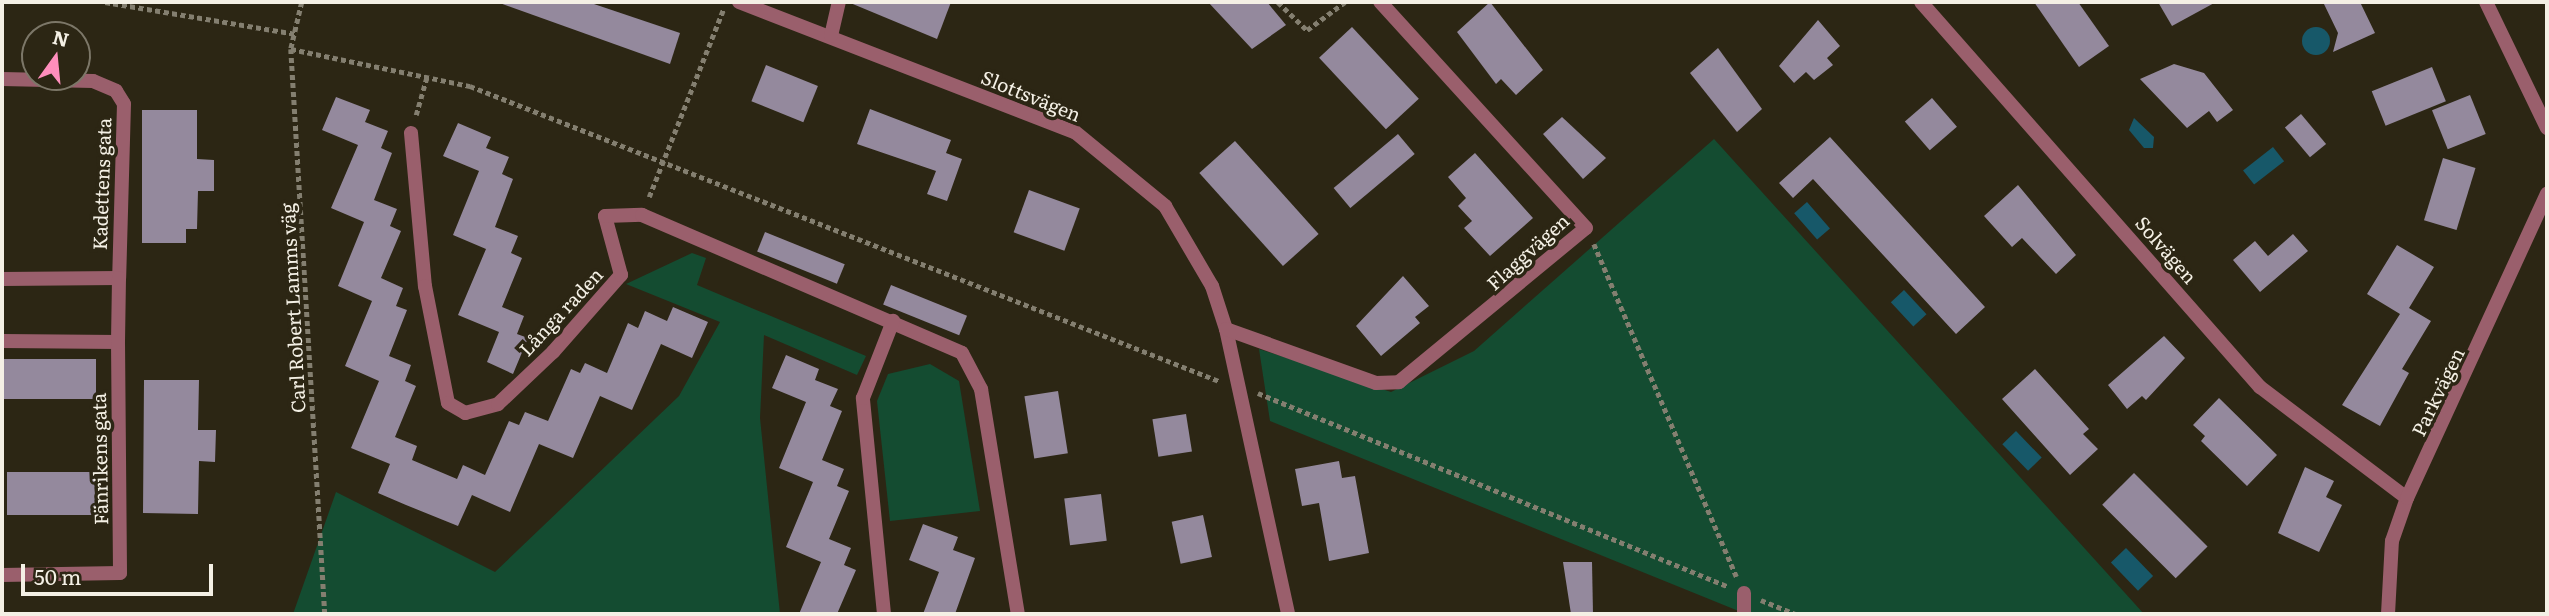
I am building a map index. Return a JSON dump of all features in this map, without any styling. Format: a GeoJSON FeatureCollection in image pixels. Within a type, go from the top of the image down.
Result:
{"type":"FeatureCollection","features":[{"type":"Feature","properties":{"kind":"street","name":"Slottsvägen"},"geometry":{"type":"LineString","coordinates":[[739,2],[1075,132],[1106,153],[1165,206],[1212,286],[1226,329],[1288,614]]}},
{"type":"Feature","properties":{"kind":"street"},"geometry":{"type":"LineString","coordinates":[[831,36],[839,2]]}},
{"type":"Feature","properties":{"kind":"street","name":"Flaggvägen"},"geometry":{"type":"LineString","coordinates":[[1226,329],[1376,383],[1399,382],[1586,228],[1380,2]]}},
{"type":"Feature","properties":{"kind":"street","name":"Solvägen"},"geometry":{"type":"LineString","coordinates":[[1921,2],[2260,387],[2407,499]]}},
{"type":"Feature","properties":{"kind":"street"},"geometry":{"type":"LineString","coordinates":[[2486,2],[2547,128]]}},
{"type":"Feature","properties":{"kind":"street","name":"Kadettens gata"},"geometry":{"type":"LineString","coordinates":[[2,79],[93,81],[120,97],[119,278],[2,279]]}},
{"type":"Feature","properties":{"kind":"street","name":"Långa raden"},"geometry":{"type":"LineString","coordinates":[[411,133],[439,379],[448,403],[465,413],[498,404],[621,275],[605,216],[642,215],[940,340],[973,367],[1018,614]]}},
{"type":"Feature","properties":{"kind":"street","name":"Parkvägen"},"geometry":{"type":"LineString","coordinates":[[2388,614],[2392,541],[2407,499],[2547,194]]}},
{"type":"Feature","properties":{"kind":"street"},"geometry":{"type":"LineString","coordinates":[[2,341],[118,342],[119,278]]}},
{"type":"Feature","properties":{"kind":"street"},"geometry":{"type":"LineString","coordinates":[[884,614],[863,398],[892,321]]}},
{"type":"Feature","properties":{"kind":"street","name":"Fänrikens gata"},"geometry":{"type":"LineString","coordinates":[[2,575],[120,573],[118,342]]}},
{"type":"Feature","properties":{"kind":"street"},"geometry":{"type":"LineString","coordinates":[[1744,593],[1744,614]]}},
{"type":"Feature","properties":{"kind":"path"},"geometry":{"type":"LineString","coordinates":[[105,2],[296,34]]}},
{"type":"Feature","properties":{"kind":"path","name":"Carl Robert Lamms väg"},"geometry":{"type":"LineString","coordinates":[[302,2],[291,49],[325,614]]}},
{"type":"Feature","properties":{"kind":"path"},"geometry":{"type":"LineString","coordinates":[[1278,2],[1307,30],[1345,2]]}},
{"type":"Feature","properties":{"kind":"path"},"geometry":{"type":"LineString","coordinates":[[642,215],[723,9]]}},
{"type":"Feature","properties":{"kind":"path"},"geometry":{"type":"LineString","coordinates":[[291,49],[470,86],[1240,390],[1279,397],[1296,410],[1796,614]]}},
{"type":"Feature","properties":{"kind":"path"},"geometry":{"type":"LineString","coordinates":[[411,133],[427,76]]}},
{"type":"Feature","properties":{"kind":"path"},"geometry":{"type":"LineString","coordinates":[[1586,228],[1744,593]]}},
{"type":"Feature","properties":{"kind":"green space"},"geometry":{"type":"Polygon","coordinates":[[[1714,139],[2144,614],[1746,614],[1270,421],[1259,349],[1391,392],[1474,351],[1714,139]]]}},
{"type":"Feature","properties":{"kind":"green space"},"geometry":{"type":"Polygon","coordinates":[[[692,253],[706,258],[697,285],[866,356],[857,375],[764,335],[760,418],[780,614],[293,614],[336,492],[495,572],[679,396],[720,322],[626,284],[692,253]]]}},
{"type":"Feature","properties":{"kind":"green space"},"geometry":{"type":"Polygon","coordinates":[[[930,364],[959,381],[980,511],[890,521],[877,401],[888,374],[930,364]]]}},
{"type":"Feature","properties":{"kind":"water"},"geometry":{"type":"Polygon","coordinates":[[[2316,27],[2326,31],[2330,41],[2326,51],[2316,55],[2306,51],[2302,41],[2306,31],[2316,27]]]}},
{"type":"Feature","properties":{"kind":"water"},"geometry":{"type":"Polygon","coordinates":[[[2134,118],[2154,137],[2153,148],[2144,148],[2129,130],[2134,118]]]}},
{"type":"Feature","properties":{"kind":"water"},"geometry":{"type":"Polygon","coordinates":[[[2273,147],[2284,161],[2254,185],[2243,170],[2273,147]]]}},
{"type":"Feature","properties":{"kind":"water"},"geometry":{"type":"Polygon","coordinates":[[[1807,202],[1830,228],[1817,240],[1794,213],[1807,202]]]}},
{"type":"Feature","properties":{"kind":"water"},"geometry":{"type":"Polygon","coordinates":[[[1904,290],[1927,314],[1913,326],[1891,302],[1904,290]]]}},
{"type":"Feature","properties":{"kind":"water"},"geometry":{"type":"Polygon","coordinates":[[[2016,431],[2042,458],[2028,471],[2002,444],[2016,431]]]}},
{"type":"Feature","properties":{"kind":"water"},"geometry":{"type":"Polygon","coordinates":[[[2126,548],[2153,576],[2138,591],[2111,563],[2126,548]]]}},
{"type":"Feature","properties":{"kind":"building"},"geometry":{"type":"Polygon","coordinates":[[[497,2],[588,2],[680,33],[670,64],[497,2]]]}},
{"type":"Feature","properties":{"kind":"building"},"geometry":{"type":"Polygon","coordinates":[[[848,2],[951,2],[937,39],[848,2]]]}},
{"type":"Feature","properties":{"kind":"building"},"geometry":{"type":"Polygon","coordinates":[[[1208,2],[1267,2],[1286,25],[1252,49],[1208,2]]]}},
{"type":"Feature","properties":{"kind":"building"},"geometry":{"type":"Polygon","coordinates":[[[1490,2],[1543,70],[1516,95],[1501,79],[1496,84],[1457,32],[1490,2]]]}},
{"type":"Feature","properties":{"kind":"building"},"geometry":{"type":"Polygon","coordinates":[[[2034,2],[2078,2],[2109,46],[2079,67],[2034,2]]]}},
{"type":"Feature","properties":{"kind":"building"},"geometry":{"type":"Polygon","coordinates":[[[2158,2],[2216,2],[2172,26],[2158,2]]]}},
{"type":"Feature","properties":{"kind":"building"},"geometry":{"type":"Polygon","coordinates":[[[2323,2],[2360,2],[2375,33],[2333,52],[2338,33],[2323,2]]]}},
{"type":"Feature","properties":{"kind":"building"},"geometry":{"type":"Polygon","coordinates":[[[1818,20],[1840,46],[1827,58],[1833,65],[1814,80],[1806,72],[1794,83],[1779,66],[1818,20]]]}},
{"type":"Feature","properties":{"kind":"building"},"geometry":{"type":"Polygon","coordinates":[[[1352,27],[1419,99],[1386,129],[1319,58],[1352,27]]]}},
{"type":"Feature","properties":{"kind":"building"},"geometry":{"type":"Polygon","coordinates":[[[1718,48],[1762,109],[1737,132],[1690,73],[1718,48]]]}},
{"type":"Feature","properties":{"kind":"building"},"geometry":{"type":"Polygon","coordinates":[[[2174,64],[2204,73],[2233,110],[2217,122],[2209,111],[2187,128],[2140,79],[2174,64]]]}},
{"type":"Feature","properties":{"kind":"building"},"geometry":{"type":"Polygon","coordinates":[[[766,65],[818,86],[803,122],[751,101],[766,65]]]}},
{"type":"Feature","properties":{"kind":"building"},"geometry":{"type":"Polygon","coordinates":[[[2432,67],[2446,101],[2386,126],[2372,91],[2432,67]]]}},
{"type":"Feature","properties":{"kind":"building"},"geometry":{"type":"Polygon","coordinates":[[[2470,95],[2486,134],[2448,149],[2432,110],[2470,95]]]}},
{"type":"Feature","properties":{"kind":"building"},"geometry":{"type":"Polygon","coordinates":[[[336,97],[370,110],[365,122],[388,131],[381,148],[392,153],[374,200],[397,209],[390,226],[401,231],[381,278],[403,288],[396,306],[407,310],[389,356],[411,365],[405,381],[416,386],[395,437],[417,446],[412,460],[457,479],[463,465],[485,475],[509,421],[519,425],[525,412],[548,421],[571,369],[580,373],[585,363],[607,373],[628,323],[638,328],[645,311],[667,321],[673,307],[708,322],[692,358],[661,344],[632,410],[600,396],[573,458],[539,444],[510,512],[472,495],[458,526],[378,493],[390,464],[351,448],[379,381],[345,366],[372,301],[338,286],[364,222],[331,208],[358,145],[322,130],[336,97]]]}},
{"type":"Feature","properties":{"kind":"building"},"geometry":{"type":"Polygon","coordinates":[[[1932,98],[1957,127],[1930,150],[1905,122],[1932,98]]]}},
{"type":"Feature","properties":{"kind":"building"},"geometry":{"type":"Polygon","coordinates":[[[870,109],[951,140],[946,153],[962,159],[947,201],[927,194],[936,171],[857,144],[870,109]]]}},
{"type":"Feature","properties":{"kind":"building"},"geometry":{"type":"Polygon","coordinates":[[[142,110],[197,110],[197,159],[214,160],[214,191],[198,191],[197,229],[186,229],[186,243],[142,243],[142,110]]]}},
{"type":"Feature","properties":{"kind":"building"},"geometry":{"type":"Polygon","coordinates":[[[2301,114],[2326,144],[2310,157],[2285,127],[2301,114]]]}},
{"type":"Feature","properties":{"kind":"building"},"geometry":{"type":"Polygon","coordinates":[[[1562,117],[1606,158],[1583,179],[1543,134],[1562,117]]]}},
{"type":"Feature","properties":{"kind":"building"},"geometry":{"type":"Polygon","coordinates":[[[458,123],[491,137],[486,148],[509,157],[502,174],[513,179],[495,227],[518,236],[511,253],[522,258],[502,307],[524,316],[517,334],[528,338],[513,374],[487,362],[499,332],[458,315],[486,249],[453,235],[479,171],[443,156],[458,123]]]}},
{"type":"Feature","properties":{"kind":"building"},"geometry":{"type":"Polygon","coordinates":[[[1398,134],[1415,154],[1350,208],[1334,188],[1398,134]]]}},
{"type":"Feature","properties":{"kind":"building"},"geometry":{"type":"Polygon","coordinates":[[[1830,137],[1985,307],[1956,334],[1813,179],[1793,198],[1779,183],[1830,137]]]}},
{"type":"Feature","properties":{"kind":"building"},"geometry":{"type":"Polygon","coordinates":[[[1235,141],[1319,234],[1283,266],[1199,173],[1235,141]]]}},
{"type":"Feature","properties":{"kind":"building"},"geometry":{"type":"Polygon","coordinates":[[[1475,153],[1533,218],[1490,256],[1464,228],[1472,221],[1458,206],[1466,198],[1448,177],[1475,153]]]}},
{"type":"Feature","properties":{"kind":"building"},"geometry":{"type":"Polygon","coordinates":[[[2443,158],[2476,168],[2457,230],[2424,220],[2443,158]]]}},
{"type":"Feature","properties":{"kind":"building"},"geometry":{"type":"Polygon","coordinates":[[[2018,185],[2076,255],[2056,274],[2022,238],[2012,247],[1984,216],[2018,185]]]}},
{"type":"Feature","properties":{"kind":"building"},"geometry":{"type":"Polygon","coordinates":[[[1029,190],[1080,208],[1064,251],[1014,232],[1029,190]]]}},
{"type":"Feature","properties":{"kind":"building"},"geometry":{"type":"Polygon","coordinates":[[[765,232],[845,264],[837,284],[757,251],[765,232]]]}},
{"type":"Feature","properties":{"kind":"building"},"geometry":{"type":"Polygon","coordinates":[[[2293,234],[2308,251],[2260,292],[2233,260],[2255,241],[2268,256],[2293,234]]]}},
{"type":"Feature","properties":{"kind":"building"},"geometry":{"type":"Polygon","coordinates":[[[2397,245],[2434,267],[2409,308],[2431,321],[2402,369],[2409,373],[2380,426],[2342,405],[2400,314],[2367,294],[2397,245]]]}},
{"type":"Feature","properties":{"kind":"building"},"geometry":{"type":"Polygon","coordinates":[[[1403,276],[1429,306],[1415,317],[1420,323],[1381,356],[1356,326],[1403,276]]]}},
{"type":"Feature","properties":{"kind":"building"},"geometry":{"type":"Polygon","coordinates":[[[891,285],[967,316],[959,335],[883,304],[891,285]]]}},
{"type":"Feature","properties":{"kind":"building"},"geometry":{"type":"Polygon","coordinates":[[[2164,336],[2185,358],[2146,400],[2142,396],[2127,409],[2108,385],[2164,336]]]}},
{"type":"Feature","properties":{"kind":"building"},"geometry":{"type":"Polygon","coordinates":[[[786,355],[819,369],[815,380],[838,389],[830,406],[842,411],[822,460],[844,469],[837,486],[849,491],[829,539],[851,548],[844,565],[856,570],[837,614],[799,614],[821,562],[786,547],[813,482],[779,468],[806,402],[772,388],[786,355]]]}},
{"type":"Feature","properties":{"kind":"building"},"geometry":{"type":"Polygon","coordinates":[[[4,359],[96,359],[96,399],[4,399],[4,359]]]}},
{"type":"Feature","properties":{"kind":"building"},"geometry":{"type":"Polygon","coordinates":[[[2035,369],[2089,429],[2083,434],[2098,449],[2070,475],[2002,399],[2035,369]]]}},
{"type":"Feature","properties":{"kind":"building"},"geometry":{"type":"Polygon","coordinates":[[[144,380],[199,380],[198,430],[216,430],[215,462],[199,461],[198,514],[143,513],[144,380]]]}},
{"type":"Feature","properties":{"kind":"building"},"geometry":{"type":"Polygon","coordinates":[[[1058,391],[1068,453],[1034,459],[1024,396],[1058,391]]]}},
{"type":"Feature","properties":{"kind":"building"},"geometry":{"type":"Polygon","coordinates":[[[2219,398],[2277,455],[2247,486],[2201,441],[2205,436],[2193,425],[2219,398]]]}},
{"type":"Feature","properties":{"kind":"building"},"geometry":{"type":"Polygon","coordinates":[[[1186,414],[1192,452],[1158,457],[1152,419],[1186,414]]]}},
{"type":"Feature","properties":{"kind":"building"},"geometry":{"type":"Polygon","coordinates":[[[1339,461],[1342,478],[1355,476],[1369,553],[1329,561],[1319,503],[1302,506],[1295,469],[1339,461]]]}},
{"type":"Feature","properties":{"kind":"building"},"geometry":{"type":"Polygon","coordinates":[[[2305,467],[2334,481],[2326,497],[2342,505],[2319,552],[2278,533],[2305,467]]]}},
{"type":"Feature","properties":{"kind":"building"},"geometry":{"type":"Polygon","coordinates":[[[7,472],[97,472],[97,515],[7,515],[7,472]]]}},
{"type":"Feature","properties":{"kind":"building"},"geometry":{"type":"Polygon","coordinates":[[[2134,473],[2208,547],[2176,578],[2102,505],[2134,473]]]}},
{"type":"Feature","properties":{"kind":"building"},"geometry":{"type":"Polygon","coordinates":[[[1101,494],[1107,541],[1070,545],[1064,499],[1101,494]]]}},
{"type":"Feature","properties":{"kind":"building"},"geometry":{"type":"Polygon","coordinates":[[[1203,515],[1212,557],[1181,564],[1172,522],[1203,515]]]}},
{"type":"Feature","properties":{"kind":"building"},"geometry":{"type":"Polygon","coordinates":[[[923,524],[958,537],[953,550],[975,558],[955,614],[923,614],[939,572],[909,560],[923,524]]]}},
{"type":"Feature","properties":{"kind":"building"},"geometry":{"type":"Polygon","coordinates":[[[1563,562],[1592,562],[1593,614],[1571,614],[1563,562]]]}}]}
